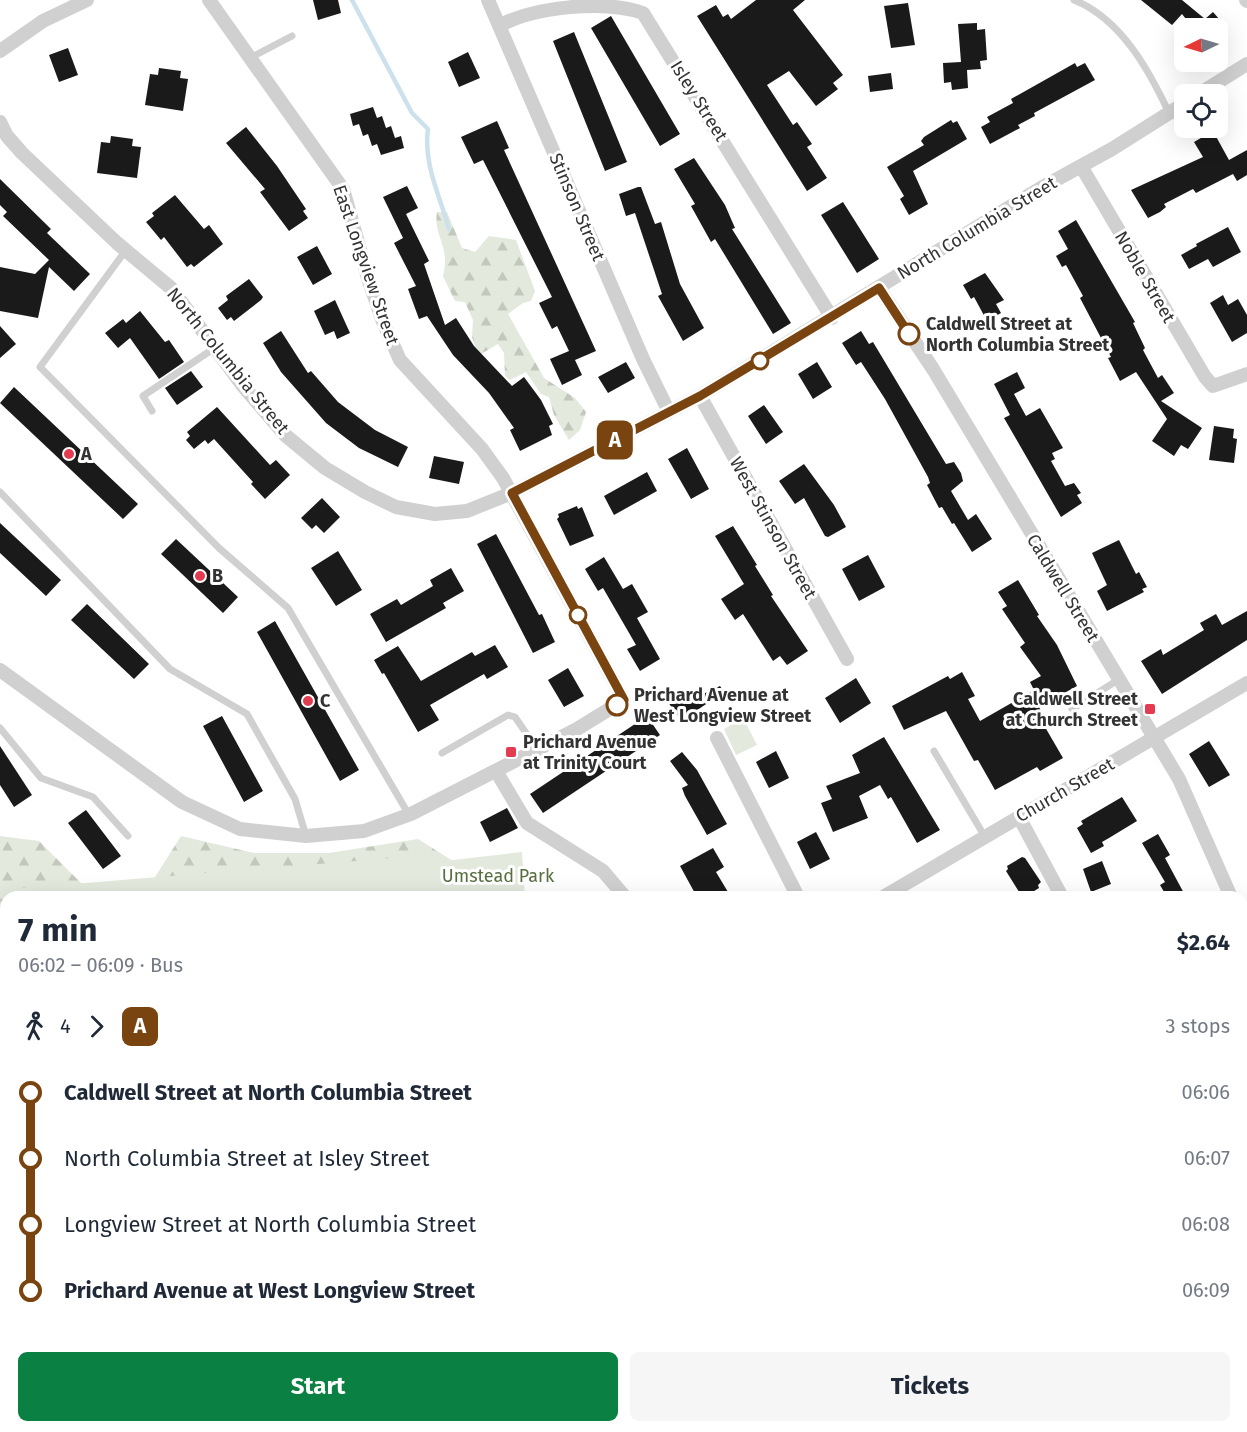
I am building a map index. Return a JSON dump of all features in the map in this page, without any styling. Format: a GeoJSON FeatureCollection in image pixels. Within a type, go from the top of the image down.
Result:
{"type":"FeatureCollection","features":[{"type":"Feature","properties":{"kind":"street"},"geometry":{"type":"LineString","coordinates":[[0,51],[42,21],[87,0]]}},
{"type":"Feature","properties":{"kind":"street","name":"East Longview Street"},"geometry":{"type":"LineString","coordinates":[[208,0],[344,189],[368,278],[383,322],[400,360],[482,449],[512,493],[624,700],[537,749]]}},
{"type":"Feature","properties":{"kind":"street","name":"Stinson Street"},"geometry":{"type":"LineString","coordinates":[[488,0],[643,359],[669,412]]}},
{"type":"Feature","properties":{"kind":"street","name":"Isley Street"},"geometry":{"type":"LineString","coordinates":[[499,27],[525,13],[540,9],[602,2],[620,3],[643,13],[832,318]]}},
{"type":"Feature","properties":{"kind":"street"},"geometry":{"type":"LineString","coordinates":[[1215,84],[1247,64]]}},
{"type":"Feature","properties":{"kind":"street","name":"North Columbia Street"},"geometry":{"type":"LineString","coordinates":[[0,122],[7,136],[22,153],[126,250],[171,288],[243,386],[285,435],[325,468],[386,502],[396,507],[435,514],[467,511],[512,493],[700,396],[832,318],[1041,188],[1174,110]]}},
{"type":"Feature","properties":{"kind":"street","name":"Noble Street"},"geometry":{"type":"LineString","coordinates":[[1081,166],[1196,364],[1213,386],[1247,374]]}},
{"type":"Feature","properties":{"kind":"street","name":"Caldwell Street"},"geometry":{"type":"LineString","coordinates":[[879,288],[933,369],[1179,779],[1228,891]]}},
{"type":"Feature","properties":{"kind":"street","name":"West Stinson Street"},"geometry":{"type":"LineString","coordinates":[[700,396],[847,659]]}},
{"type":"Feature","properties":{"kind":"street"},"geometry":{"type":"LineString","coordinates":[[0,670],[182,802],[240,829],[306,836],[364,831],[409,815],[537,749]]}},
{"type":"Feature","properties":{"kind":"street","name":"Church Street"},"geometry":{"type":"LineString","coordinates":[[893,891],[1247,683]]}},
{"type":"Feature","properties":{"kind":"street"},"geometry":{"type":"LineString","coordinates":[[717,738],[795,891]]}},
{"type":"Feature","properties":{"kind":"street"},"geometry":{"type":"LineString","coordinates":[[496,771],[527,823],[603,871],[620,891]]}},
{"type":"Feature","properties":{"kind":"street"},"geometry":{"type":"LineString","coordinates":[[1019,817],[1059,891]]}},
{"type":"Feature","properties":{"kind":"lane"},"geometry":{"type":"LineString","coordinates":[[1074,0],[1118,31],[1137,56],[1169,113]]}},
{"type":"Feature","properties":{"kind":"lane"},"geometry":{"type":"LineString","coordinates":[[250,58],[292,36]]}},
{"type":"Feature","properties":{"kind":"lane"},"geometry":{"type":"LineString","coordinates":[[126,250],[40,367],[219,548],[288,608],[409,815]]}},
{"type":"Feature","properties":{"kind":"lane"},"geometry":{"type":"LineString","coordinates":[[152,411],[143,396],[216,347]]}},
{"type":"Feature","properties":{"kind":"lane"},"geometry":{"type":"LineString","coordinates":[[0,492],[170,669],[247,714],[295,799],[306,836]]}},
{"type":"Feature","properties":{"kind":"lane"},"geometry":{"type":"LineString","coordinates":[[1072,709],[1118,680]]}},
{"type":"Feature","properties":{"kind":"lane"},"geometry":{"type":"LineString","coordinates":[[442,753],[508,715],[515,717],[537,749]]}},
{"type":"Feature","properties":{"kind":"lane"},"geometry":{"type":"LineString","coordinates":[[0,728],[41,778],[93,797],[128,836]]}},
{"type":"Feature","properties":{"kind":"lane"},"geometry":{"type":"LineString","coordinates":[[933,751],[985,837]]}},
{"type":"Feature","properties":{"kind":"green space"},"geometry":{"type":"Polygon","coordinates":[[[437,212],[447,212],[462,248],[475,252],[489,236],[516,240],[535,291],[531,301],[523,303],[508,314],[544,378],[575,398],[586,412],[580,430],[569,440],[554,415],[549,397],[541,394],[526,372],[510,380],[505,376],[504,353],[498,344],[474,358],[470,351],[475,346],[472,337],[473,320],[465,302],[455,301],[443,276],[445,257],[437,228],[437,212]]]}},
{"type":"Feature","properties":{"kind":"green space"},"geometry":{"type":"Polygon","coordinates":[[[743,718],[757,745],[736,755],[724,729],[743,718]]]}},
{"type":"Feature","properties":{"kind":"green space"},"geometry":{"type":"Polygon","coordinates":[[[0,836],[39,841],[89,891],[0,891],[0,836]]]}},
{"type":"Feature","properties":{"kind":"green space"},"geometry":{"type":"Polygon","coordinates":[[[181,836],[254,853],[329,853],[418,839],[500,891],[124,891],[150,885],[181,836]]]}},
{"type":"Feature","properties":{"kind":"green space","name":"Umstead Park"},"geometry":{"type":"Polygon","coordinates":[[[522,852],[525,891],[0,891],[441,854],[444,861],[522,852]]]}},
{"type":"Feature","properties":{"kind":"building"},"geometry":{"type":"Polygon","coordinates":[[[313,0],[338,0],[341,13],[318,20],[313,0]]]}},
{"type":"Feature","properties":{"kind":"building"},"geometry":{"type":"Polygon","coordinates":[[[756,0],[805,0],[793,10],[843,75],[833,83],[838,89],[816,106],[789,71],[767,85],[793,125],[797,122],[812,144],[807,147],[827,178],[807,191],[697,16],[716,5],[723,17],[728,14],[731,19],[756,0]]]}},
{"type":"Feature","properties":{"kind":"building"},"geometry":{"type":"Polygon","coordinates":[[[1141,0],[1182,0],[1204,18],[1185,18],[1182,14],[1178,18],[1174,18],[1172,25],[1141,0]]]}},
{"type":"Feature","properties":{"kind":"building"},"geometry":{"type":"Polygon","coordinates":[[[908,3],[915,45],[891,48],[884,6],[908,3]]]}},
{"type":"Feature","properties":{"kind":"building"},"geometry":{"type":"Polygon","coordinates":[[[1213,12],[1218,18],[1206,18],[1213,12]]]}},
{"type":"Feature","properties":{"kind":"building"},"geometry":{"type":"Polygon","coordinates":[[[611,16],[680,134],[660,146],[591,28],[611,16]]]}},
{"type":"Feature","properties":{"kind":"building"},"geometry":{"type":"Polygon","coordinates":[[[977,23],[977,30],[985,29],[987,60],[980,61],[981,69],[967,70],[968,88],[952,90],[951,82],[944,83],[943,63],[961,62],[958,24],[977,23]]]}},
{"type":"Feature","properties":{"kind":"building"},"geometry":{"type":"Polygon","coordinates":[[[574,32],[627,162],[605,171],[553,41],[574,32]]]}},
{"type":"Feature","properties":{"kind":"building"},"geometry":{"type":"Polygon","coordinates":[[[68,48],[78,75],[59,82],[49,55],[68,48]]]}},
{"type":"Feature","properties":{"kind":"building"},"geometry":{"type":"Polygon","coordinates":[[[468,52],[480,78],[459,87],[448,62],[468,52]]]}},
{"type":"Feature","properties":{"kind":"building"},"geometry":{"type":"Polygon","coordinates":[[[1075,63],[1077,67],[1085,63],[1095,80],[1034,113],[1035,116],[1018,125],[1020,128],[990,144],[981,127],[990,122],[987,117],[1013,103],[1011,99],[1075,63]]]}},
{"type":"Feature","properties":{"kind":"building"},"geometry":{"type":"Polygon","coordinates":[[[159,68],[181,71],[180,78],[188,79],[183,111],[145,105],[150,74],[158,75],[159,68]]]}},
{"type":"Feature","properties":{"kind":"building"},"geometry":{"type":"Polygon","coordinates":[[[891,73],[893,89],[870,92],[868,76],[891,73]]]}},
{"type":"Feature","properties":{"kind":"building"},"geometry":{"type":"Polygon","coordinates":[[[373,107],[377,118],[382,116],[386,128],[391,126],[395,138],[401,136],[404,148],[381,155],[377,144],[372,146],[368,134],[363,136],[359,124],[353,126],[350,114],[373,107]]]}},
{"type":"Feature","properties":{"kind":"building"},"geometry":{"type":"Polygon","coordinates":[[[951,120],[953,123],[957,121],[967,139],[913,171],[928,204],[909,215],[900,199],[904,196],[887,167],[924,145],[921,141],[924,137],[951,120]]]}},
{"type":"Feature","properties":{"kind":"building"},"geometry":{"type":"Polygon","coordinates":[[[497,121],[509,148],[504,150],[596,351],[575,360],[582,375],[562,385],[550,359],[569,351],[557,326],[552,329],[539,303],[552,297],[483,160],[474,164],[461,137],[497,121]]]}},
{"type":"Feature","properties":{"kind":"building"},"geometry":{"type":"Polygon","coordinates":[[[246,127],[277,166],[306,209],[303,211],[308,218],[289,231],[260,192],[265,189],[226,143],[246,127]]]}},
{"type":"Feature","properties":{"kind":"building"},"geometry":{"type":"Polygon","coordinates":[[[111,136],[133,139],[132,146],[141,147],[137,178],[97,173],[101,142],[110,143],[111,136]]]}},
{"type":"Feature","properties":{"kind":"building"},"geometry":{"type":"Polygon","coordinates":[[[1201,138],[1217,138],[1229,160],[1247,150],[1247,175],[1237,181],[1233,174],[1196,193],[1193,189],[1164,204],[1166,207],[1148,218],[1131,190],[1203,157],[1194,142],[1201,138]]]}},
{"type":"Feature","properties":{"kind":"building"},"geometry":{"type":"Polygon","coordinates":[[[694,158],[725,205],[735,228],[732,229],[791,323],[773,334],[715,239],[711,242],[691,206],[695,204],[674,169],[694,158]]]}},
{"type":"Feature","properties":{"kind":"building"},"geometry":{"type":"Polygon","coordinates":[[[0,179],[51,229],[47,233],[90,274],[74,291],[49,267],[38,318],[0,311],[0,267],[35,274],[49,260],[3,216],[7,212],[0,205],[0,179]]]}},
{"type":"Feature","properties":{"kind":"building"},"geometry":{"type":"Polygon","coordinates":[[[407,186],[418,208],[406,214],[429,261],[424,264],[445,325],[456,318],[474,346],[512,386],[524,377],[541,400],[553,424],[549,426],[552,435],[520,451],[510,430],[514,428],[489,393],[453,355],[427,316],[419,319],[408,289],[416,286],[394,243],[403,238],[383,197],[407,186]]]}},
{"type":"Feature","properties":{"kind":"building"},"geometry":{"type":"Polygon","coordinates":[[[641,187],[655,224],[661,222],[680,284],[704,328],[683,341],[658,296],[662,294],[635,213],[626,216],[619,194],[641,187]]]}},
{"type":"Feature","properties":{"kind":"building"},"geometry":{"type":"Polygon","coordinates":[[[175,195],[204,229],[209,225],[223,244],[194,267],[191,264],[187,267],[164,237],[161,240],[146,222],[154,216],[152,213],[175,195]]]}},
{"type":"Feature","properties":{"kind":"building"},"geometry":{"type":"Polygon","coordinates":[[[843,202],[879,259],[857,273],[821,215],[843,202]]]}},
{"type":"Feature","properties":{"kind":"building"},"geometry":{"type":"Polygon","coordinates":[[[1076,220],[1135,322],[1133,323],[1145,348],[1143,350],[1158,378],[1162,375],[1174,393],[1161,401],[1202,428],[1188,449],[1181,445],[1174,456],[1152,441],[1167,419],[1136,372],[1120,381],[1108,358],[1111,357],[1080,298],[1083,296],[1066,265],[1062,267],[1056,256],[1068,249],[1058,231],[1076,220]]]}},
{"type":"Feature","properties":{"kind":"building"},"geometry":{"type":"Polygon","coordinates":[[[1228,227],[1241,252],[1213,267],[1208,259],[1189,269],[1181,255],[1228,227]]]}},
{"type":"Feature","properties":{"kind":"building"},"geometry":{"type":"Polygon","coordinates":[[[317,246],[332,274],[313,285],[297,257],[317,246]]]}},
{"type":"Feature","properties":{"kind":"building"},"geometry":{"type":"Polygon","coordinates":[[[985,273],[1004,300],[996,304],[1001,313],[987,321],[974,297],[971,299],[963,285],[985,273]]]}},
{"type":"Feature","properties":{"kind":"building"},"geometry":{"type":"Polygon","coordinates":[[[249,279],[263,297],[234,321],[231,317],[227,320],[218,308],[228,300],[226,296],[249,279]]]}},
{"type":"Feature","properties":{"kind":"building"},"geometry":{"type":"Polygon","coordinates":[[[1223,295],[1228,305],[1238,299],[1247,315],[1247,333],[1232,342],[1210,303],[1223,295]]]}},
{"type":"Feature","properties":{"kind":"building"},"geometry":{"type":"Polygon","coordinates":[[[335,300],[350,333],[337,339],[334,331],[325,335],[314,311],[335,300]]]}},
{"type":"Feature","properties":{"kind":"building"},"geometry":{"type":"Polygon","coordinates":[[[140,311],[165,342],[169,340],[184,362],[159,379],[130,338],[118,348],[105,333],[123,319],[126,323],[140,311]]]}},
{"type":"Feature","properties":{"kind":"building"},"geometry":{"type":"Polygon","coordinates":[[[0,326],[16,344],[0,358],[0,326]]]}},
{"type":"Feature","properties":{"kind":"building"},"geometry":{"type":"Polygon","coordinates":[[[281,331],[308,373],[311,371],[338,402],[375,430],[408,447],[398,467],[359,448],[326,423],[281,372],[263,343],[281,331]]]}},
{"type":"Feature","properties":{"kind":"building"},"geometry":{"type":"Polygon","coordinates":[[[861,331],[869,344],[873,342],[946,464],[954,462],[961,473],[963,481],[951,491],[968,520],[976,514],[992,539],[972,552],[942,507],[939,508],[927,485],[930,483],[928,477],[885,399],[861,362],[856,365],[842,343],[861,331]]]}},
{"type":"Feature","properties":{"kind":"building"},"geometry":{"type":"Polygon","coordinates":[[[626,362],[635,378],[608,393],[598,377],[626,362]]]}},
{"type":"Feature","properties":{"kind":"building"},"geometry":{"type":"Polygon","coordinates":[[[817,362],[832,387],[813,399],[798,374],[817,362]]]}},
{"type":"Feature","properties":{"kind":"building"},"geometry":{"type":"Polygon","coordinates":[[[191,371],[203,387],[177,405],[165,388],[191,371]]]}},
{"type":"Feature","properties":{"kind":"building"},"geometry":{"type":"Polygon","coordinates":[[[1017,372],[1025,388],[1014,394],[1026,416],[1040,408],[1063,448],[1052,453],[1055,459],[1051,461],[1065,486],[1074,483],[1081,493],[1077,495],[1082,503],[1061,517],[1004,418],[1010,415],[994,384],[1017,372]]]}},
{"type":"Feature","properties":{"kind":"building","name":"A"},"geometry":{"type":"Polygon","coordinates":[[[14,387],[138,504],[123,519],[0,403],[14,387]]]}},
{"type":"Feature","properties":{"kind":"building"},"geometry":{"type":"Polygon","coordinates":[[[764,405],[783,432],[766,444],[748,416],[764,405]]]}},
{"type":"Feature","properties":{"kind":"building"},"geometry":{"type":"Polygon","coordinates":[[[217,407],[270,465],[276,460],[290,475],[265,499],[251,484],[253,482],[214,439],[208,444],[205,440],[194,449],[186,440],[190,436],[187,432],[217,407]]]}},
{"type":"Feature","properties":{"kind":"building"},"geometry":{"type":"Polygon","coordinates":[[[1214,426],[1234,429],[1233,438],[1237,439],[1234,463],[1209,460],[1214,426]]]}},
{"type":"Feature","properties":{"kind":"building"},"geometry":{"type":"Polygon","coordinates":[[[687,448],[709,489],[691,499],[668,459],[687,448]]]}},
{"type":"Feature","properties":{"kind":"building"},"geometry":{"type":"Polygon","coordinates":[[[434,456],[464,462],[459,484],[429,478],[434,456]]]}},
{"type":"Feature","properties":{"kind":"building"},"geometry":{"type":"Polygon","coordinates":[[[804,464],[834,505],[846,527],[828,537],[825,536],[804,498],[795,504],[779,481],[804,464]]]}},
{"type":"Feature","properties":{"kind":"building"},"geometry":{"type":"Polygon","coordinates":[[[647,472],[657,491],[614,515],[604,496],[647,472]]]}},
{"type":"Feature","properties":{"kind":"building"},"geometry":{"type":"Polygon","coordinates":[[[322,498],[340,517],[324,533],[316,525],[312,529],[301,518],[322,498]]]}},
{"type":"Feature","properties":{"kind":"building"},"geometry":{"type":"Polygon","coordinates":[[[577,506],[578,509],[582,507],[594,536],[570,546],[557,519],[558,514],[577,506]]]}},
{"type":"Feature","properties":{"kind":"building"},"geometry":{"type":"Polygon","coordinates":[[[0,523],[61,580],[46,596],[0,553],[0,523]]]}},
{"type":"Feature","properties":{"kind":"building"},"geometry":{"type":"Polygon","coordinates":[[[733,526],[757,565],[755,566],[773,595],[771,596],[808,651],[787,665],[780,656],[773,661],[743,614],[735,620],[721,599],[744,584],[715,536],[733,526]]]}},
{"type":"Feature","properties":{"kind":"building"},"geometry":{"type":"Polygon","coordinates":[[[496,534],[539,615],[542,614],[555,642],[533,653],[477,544],[496,534]]]}},
{"type":"Feature","properties":{"kind":"building","name":"B"},"geometry":{"type":"Polygon","coordinates":[[[176,539],[238,597],[223,613],[161,554],[176,539]]]}},
{"type":"Feature","properties":{"kind":"building"},"geometry":{"type":"Polygon","coordinates":[[[1119,540],[1136,574],[1139,572],[1147,587],[1142,589],[1144,592],[1107,611],[1097,591],[1107,585],[1092,553],[1119,540]]]}},
{"type":"Feature","properties":{"kind":"building"},"geometry":{"type":"Polygon","coordinates":[[[338,551],[362,590],[336,606],[311,568],[338,551]]]}},
{"type":"Feature","properties":{"kind":"building"},"geometry":{"type":"Polygon","coordinates":[[[868,555],[885,587],[859,601],[842,569],[868,555]]]}},
{"type":"Feature","properties":{"kind":"building"},"geometry":{"type":"Polygon","coordinates":[[[604,557],[623,589],[632,584],[648,612],[637,618],[660,659],[640,671],[627,649],[636,645],[603,588],[598,591],[585,569],[604,557]]]}},
{"type":"Feature","properties":{"kind":"building"},"geometry":{"type":"Polygon","coordinates":[[[451,568],[464,591],[443,603],[446,608],[386,642],[370,614],[397,599],[401,605],[433,586],[430,580],[451,568]]]}},
{"type":"Feature","properties":{"kind":"building"},"geometry":{"type":"Polygon","coordinates":[[[1018,580],[1039,615],[1037,616],[1057,645],[1077,686],[1039,707],[1049,724],[1045,727],[1063,758],[1040,771],[1037,767],[995,790],[978,760],[974,761],[946,711],[904,730],[892,706],[948,676],[950,679],[962,672],[975,696],[968,699],[980,721],[1034,690],[1030,682],[1041,676],[1020,647],[1025,643],[1002,609],[1007,606],[998,592],[1018,580]]]}},
{"type":"Feature","properties":{"kind":"building"},"geometry":{"type":"Polygon","coordinates":[[[87,604],[149,664],[134,679],[71,620],[87,604]]]}},
{"type":"Feature","properties":{"kind":"building"},"geometry":{"type":"Polygon","coordinates":[[[1247,611],[1247,640],[1162,694],[1141,661],[1161,649],[1163,655],[1204,630],[1200,623],[1216,614],[1222,625],[1247,611]]]}},
{"type":"Feature","properties":{"kind":"building","name":"C"},"geometry":{"type":"Polygon","coordinates":[[[275,621],[359,770],[340,781],[257,632],[275,621]]]}},
{"type":"Feature","properties":{"kind":"building"},"geometry":{"type":"Polygon","coordinates":[[[495,645],[508,667],[487,679],[484,674],[430,705],[439,720],[418,732],[374,660],[398,646],[421,681],[472,652],[475,656],[495,645]]]}},
{"type":"Feature","properties":{"kind":"building"},"geometry":{"type":"Polygon","coordinates":[[[568,668],[584,696],[564,707],[548,680],[568,668]]]}},
{"type":"Feature","properties":{"kind":"building"},"geometry":{"type":"Polygon","coordinates":[[[856,678],[871,703],[840,723],[825,698],[856,678]]]}},
{"type":"Feature","properties":{"kind":"building"},"geometry":{"type":"Polygon","coordinates":[[[720,686],[724,692],[681,721],[668,702],[679,695],[684,703],[720,686]]]}},
{"type":"Feature","properties":{"kind":"building"},"geometry":{"type":"Polygon","coordinates":[[[222,716],[263,791],[244,802],[203,726],[222,716]]]}},
{"type":"Feature","properties":{"kind":"building"},"geometry":{"type":"Polygon","coordinates":[[[647,716],[660,735],[543,813],[530,794],[647,716]]]}},
{"type":"Feature","properties":{"kind":"building"},"geometry":{"type":"Polygon","coordinates":[[[884,737],[940,830],[917,843],[891,797],[888,799],[880,785],[859,796],[868,818],[833,832],[821,803],[832,799],[826,786],[860,773],[852,755],[884,737]]]}},
{"type":"Feature","properties":{"kind":"building"},"geometry":{"type":"Polygon","coordinates":[[[1209,741],[1230,775],[1209,787],[1189,754],[1209,741]]]}},
{"type":"Feature","properties":{"kind":"building"},"geometry":{"type":"Polygon","coordinates":[[[0,746],[32,795],[14,807],[0,785],[0,746]]]}},
{"type":"Feature","properties":{"kind":"building"},"geometry":{"type":"Polygon","coordinates":[[[776,751],[789,778],[769,788],[756,762],[776,751]]]}},
{"type":"Feature","properties":{"kind":"building"},"geometry":{"type":"Polygon","coordinates":[[[682,752],[697,770],[727,824],[707,835],[685,796],[682,788],[688,785],[670,761],[682,752]]]}},
{"type":"Feature","properties":{"kind":"building"},"geometry":{"type":"Polygon","coordinates":[[[1122,797],[1137,821],[1102,842],[1104,846],[1091,853],[1077,828],[1083,824],[1081,821],[1122,797]]]}},
{"type":"Feature","properties":{"kind":"building"},"geometry":{"type":"Polygon","coordinates":[[[507,808],[518,828],[490,842],[480,822],[507,808]]]}},
{"type":"Feature","properties":{"kind":"building"},"geometry":{"type":"Polygon","coordinates":[[[86,810],[121,856],[103,869],[68,823],[86,810]]]}},
{"type":"Feature","properties":{"kind":"building"},"geometry":{"type":"Polygon","coordinates":[[[816,832],[830,859],[810,869],[797,842],[816,832]]]}},
{"type":"Feature","properties":{"kind":"building"},"geometry":{"type":"Polygon","coordinates":[[[1158,834],[1170,855],[1165,858],[1183,891],[1164,891],[1160,885],[1165,882],[1142,843],[1158,834]]]}},
{"type":"Feature","properties":{"kind":"building"},"geometry":{"type":"Polygon","coordinates":[[[713,848],[724,867],[716,872],[727,891],[694,891],[680,866],[713,848]]]}},
{"type":"Feature","properties":{"kind":"building"},"geometry":{"type":"Polygon","coordinates":[[[1022,857],[1025,858],[1041,882],[1038,885],[1039,888],[1034,891],[1018,891],[1006,871],[1007,866],[1022,857]]]}},
{"type":"Feature","properties":{"kind":"building"},"geometry":{"type":"Polygon","coordinates":[[[1102,861],[1111,884],[1091,891],[1083,869],[1102,861]]]}},
{"type":"Feature","properties":{"kind":"waterway"},"geometry":{"type":"LineString","coordinates":[[352,0],[412,113],[428,129],[430,167],[449,229]]}},
{"type":"Feature","properties":{"kind":"bus line","name":"A"},"geometry":{"type":"LineString","coordinates":[[617,705],[624,700],[512,493],[700,396],[879,288],[909,334]]}},
{"type":"Feature","properties":{"kind":"place","name":"Caldwell Street at North Columbia Street"},"geometry":{"type":"Point","coordinates":[909,334]}},
{"type":"Feature","properties":{"kind":"place","name":"A"},"geometry":{"type":"Point","coordinates":[69,454]}},
{"type":"Feature","properties":{"kind":"place","name":"B"},"geometry":{"type":"Point","coordinates":[200,576]}},
{"type":"Feature","properties":{"kind":"place","name":"C"},"geometry":{"type":"Point","coordinates":[308,701]}},
{"type":"Feature","properties":{"kind":"place","name":"Prichard Avenue at West Longview Street"},"geometry":{"type":"Point","coordinates":[617,705]}},
{"type":"Feature","properties":{"kind":"place","name":"Caldwell Street at Church Street"},"geometry":{"type":"Point","coordinates":[1150,709]}},
{"type":"Feature","properties":{"kind":"place","name":"Prichard Avenue at Trinity Court"},"geometry":{"type":"Point","coordinates":[511,752]}}]}
